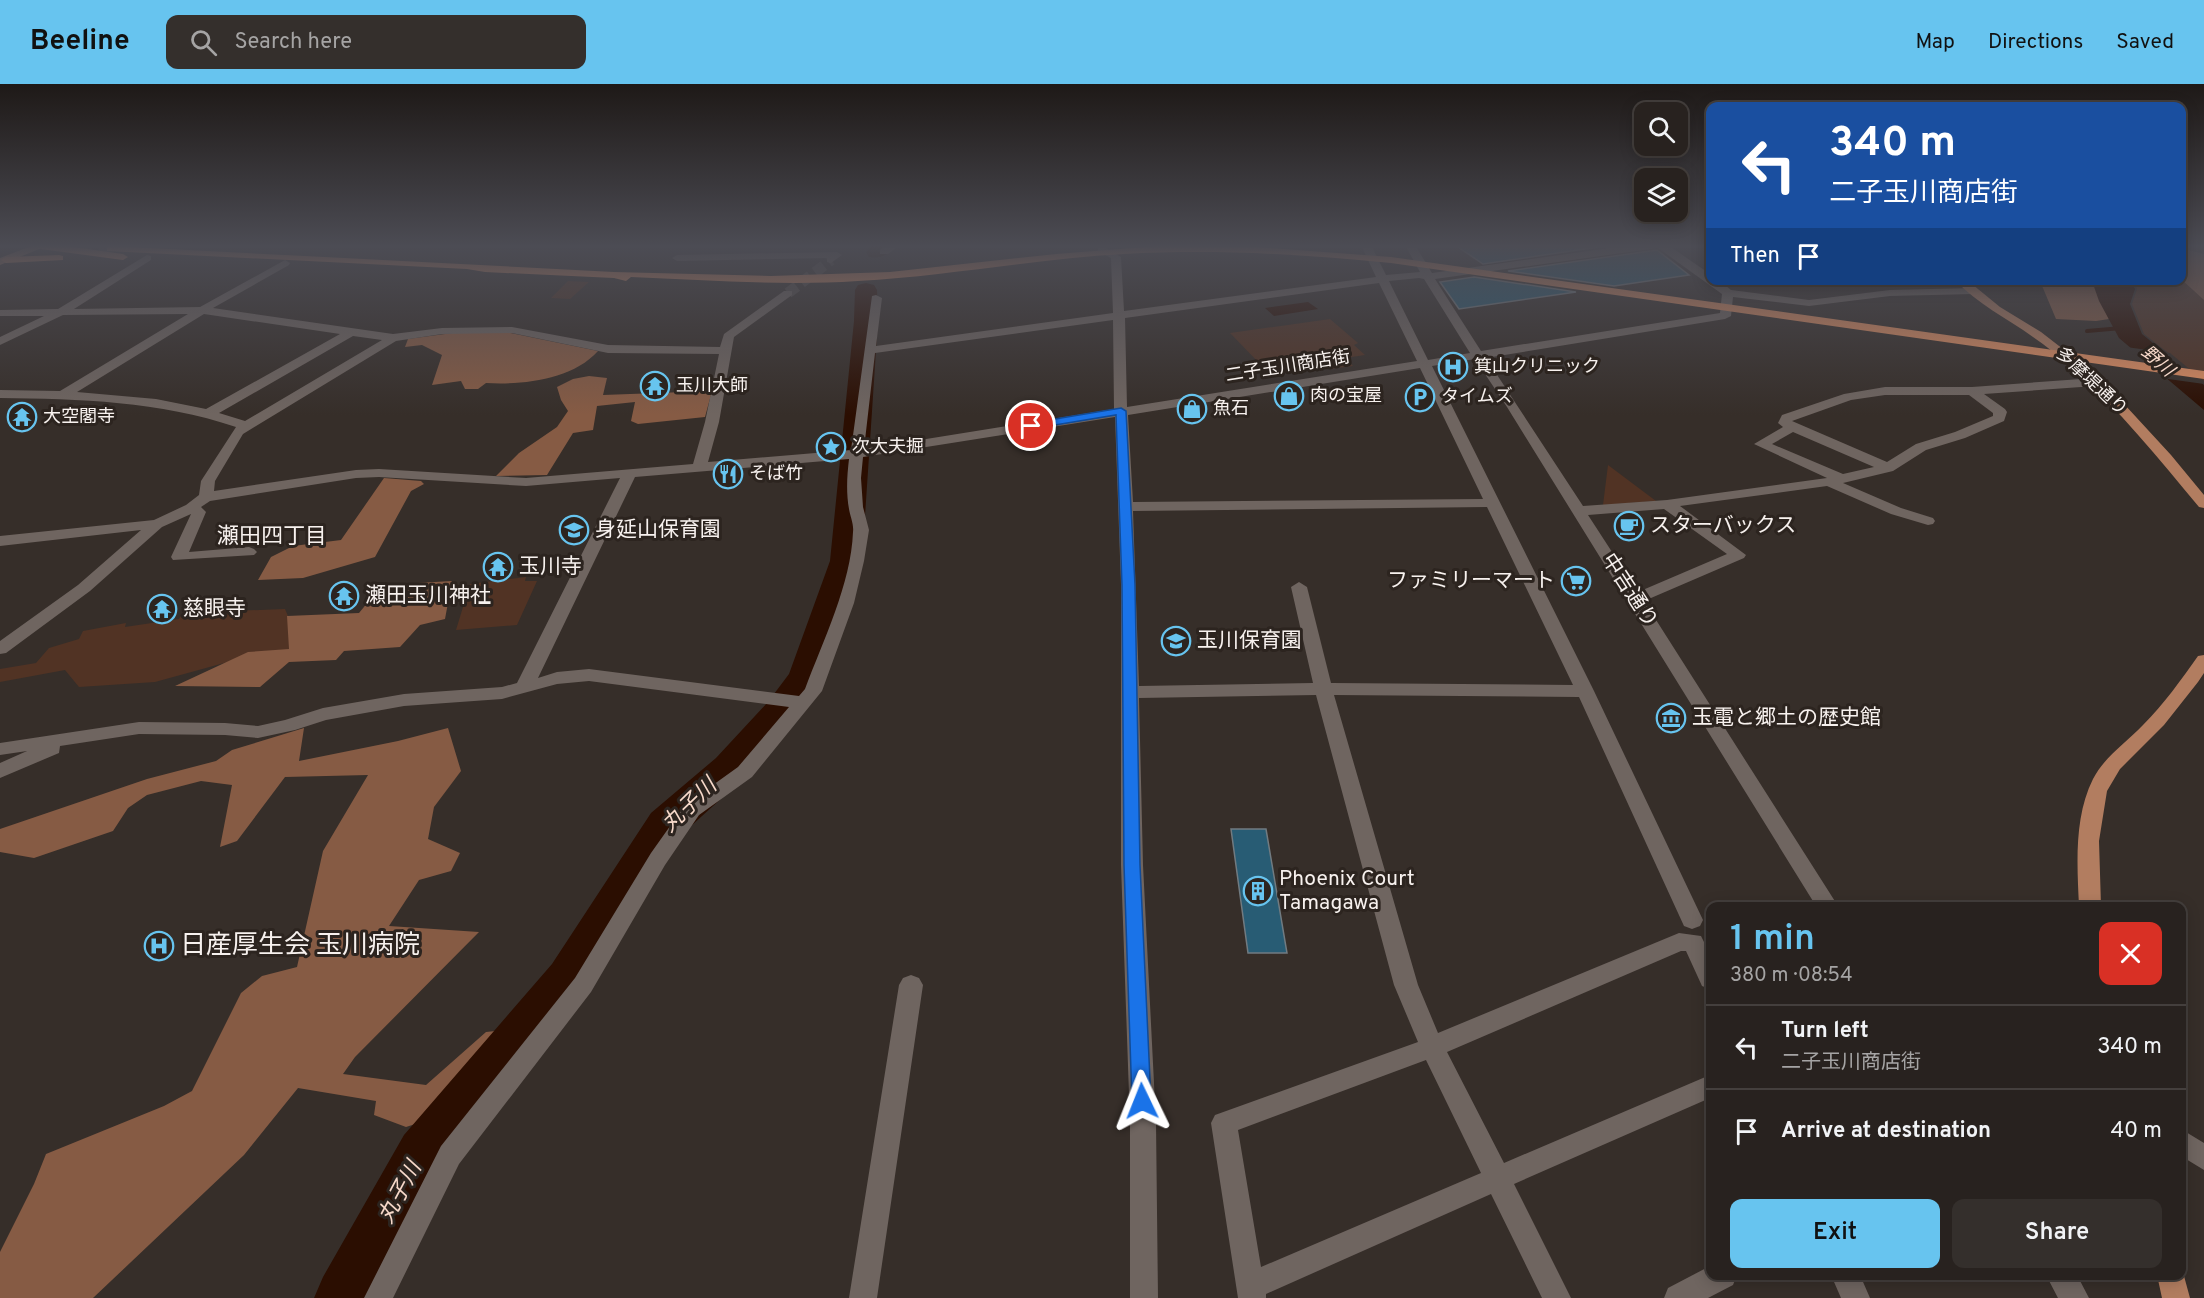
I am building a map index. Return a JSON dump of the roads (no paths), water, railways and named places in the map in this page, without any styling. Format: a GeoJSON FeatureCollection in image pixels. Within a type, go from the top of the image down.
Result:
{"type":"FeatureCollection","features":[{"type":"Feature","properties":{"kind":"highway"},"geometry":{"type":"LineString","coordinates":[[1685,302],[2204,375]]}},
{"type":"Feature","properties":{"kind":"highway"},"geometry":{"type":"LineString","coordinates":[[1725,302],[2204,368]]}},
{"type":"Feature","properties":{"kind":"main road","name":"多摩堤通り"},"geometry":{"type":"LineString","coordinates":[[1987,302],[2037,334],[2095,382],[2166,458],[2204,504]]}},
{"type":"Feature","properties":{"kind":"main road"},"geometry":{"type":"LineString","coordinates":[[2091,902],[2090,837],[2097,796],[2103,778],[2119,756],[2152,728],[2204,660]]}},
{"type":"Feature","properties":{"kind":"main road"},"geometry":{"type":"LineString","coordinates":[[2172,1280],[2176,1298]]}},
{"type":"Feature","properties":{"kind":"street"},"geometry":{"type":"LineString","coordinates":[[0,341],[57,314],[77,302]]}},
{"type":"Feature","properties":{"kind":"street"},"geometry":{"type":"LineString","coordinates":[[64,394],[217,302]]}},
{"type":"Feature","properties":{"kind":"street"},"geometry":{"type":"LineString","coordinates":[[699,468],[712,422],[725,351],[731,333],[776,302]]}},
{"type":"Feature","properties":{"kind":"street"},"geometry":{"type":"LineString","coordinates":[[378,1298],[450,1155],[584,985],[658,859],[692,810],[745,772],[798,703],[813,691],[846,603],[861,530],[856,507],[854,478],[876,302]]}},
{"type":"Feature","properties":{"kind":"street"},"geometry":{"type":"LineString","coordinates":[[1118,302],[1131,692],[1132,865],[1143,1123],[1144,1298]]}},
{"type":"Feature","properties":{"kind":"street"},"geometry":{"type":"LineString","coordinates":[[870,350],[1224,302]]}},
{"type":"Feature","properties":{"kind":"street"},"geometry":{"type":"LineString","coordinates":[[1394,302],[1585,691],[1692,920]]}},
{"type":"Feature","properties":{"kind":"street","name":"中吉通り"},"geometry":{"type":"LineString","coordinates":[[1443,302],[1635,599],[1824,902]]}},
{"type":"Feature","properties":{"kind":"street","name":"二子玉川商店街"},"geometry":{"type":"LineString","coordinates":[[206,496],[356,474],[379,473],[525,482],[856,454],[1725,316],[1727,302]]}},
{"type":"Feature","properties":{"kind":"street"},"geometry":{"type":"LineString","coordinates":[[1798,302],[1822,302]]}},
{"type":"Feature","properties":{"kind":"street"},"geometry":{"type":"LineString","coordinates":[[0,313],[57,314],[202,310],[393,338],[442,331],[512,330],[608,349],[725,351]]}},
{"type":"Feature","properties":{"kind":"street"},"geometry":{"type":"LineString","coordinates":[[207,414],[351,332]]}},
{"type":"Feature","properties":{"kind":"street"},"geometry":{"type":"LineString","coordinates":[[0,649],[84,588],[157,524],[191,508],[206,496],[208,481],[238,431],[393,338]]}},
{"type":"Feature","properties":{"kind":"street"},"geometry":{"type":"LineString","coordinates":[[1888,468],[1792,427],[1785,420],[1849,397],[1885,391],[1972,391],[2095,382]]}},
{"type":"Feature","properties":{"kind":"street"},"geometry":{"type":"LineString","coordinates":[[1578,511],[1667,504],[1835,481],[1888,468],[1922,447],[1960,435],[1999,418],[2000,412],[1972,391]]}},
{"type":"Feature","properties":{"kind":"street"},"geometry":{"type":"LineString","coordinates":[[1,395],[104,395],[207,414],[247,426]]}},
{"type":"Feature","properties":{"kind":"street"},"geometry":{"type":"LineString","coordinates":[[1792,427],[1761,444],[1896,511],[1928,521]]}},
{"type":"Feature","properties":{"kind":"street"},"geometry":{"type":"LineString","coordinates":[[524,687],[629,474]]}},
{"type":"Feature","properties":{"kind":"street"},"geometry":{"type":"LineString","coordinates":[[1125,507],[1491,503]]}},
{"type":"Feature","properties":{"kind":"street"},"geometry":{"type":"LineString","coordinates":[[1635,599],[1738,555],[1667,504]]}},
{"type":"Feature","properties":{"kind":"street"},"geometry":{"type":"LineString","coordinates":[[191,508],[199,512],[179,556],[249,552]]}},
{"type":"Feature","properties":{"kind":"street"},"geometry":{"type":"LineString","coordinates":[[0,541],[157,524]]}},
{"type":"Feature","properties":{"kind":"street"},"geometry":{"type":"LineString","coordinates":[[1299,587],[1323,689],[1406,985],[1431,1047],[1557,1298]]}},
{"type":"Feature","properties":{"kind":"street"},"geometry":{"type":"LineString","coordinates":[[0,749],[139,728],[258,732],[288,726],[323,714],[404,700],[502,693],[557,678],[589,675],[798,703]]}},
{"type":"Feature","properties":{"kind":"street"},"geometry":{"type":"LineString","coordinates":[[1131,692],[1323,689],[1585,691]]}},
{"type":"Feature","properties":{"kind":"street"},"geometry":{"type":"LineString","coordinates":[[0,771],[78,737]]}},
{"type":"Feature","properties":{"kind":"street"},"geometry":{"type":"LineString","coordinates":[[1706,970],[1693,942],[1680,942],[1431,1047],[1224,1123],[1251,1292],[1498,1178],[1706,1088]]}},
{"type":"Feature","properties":{"kind":"street"},"geometry":{"type":"LineString","coordinates":[[863,1298],[911,985]]}},
{"type":"Feature","properties":{"kind":"street"},"geometry":{"type":"LineString","coordinates":[[2186,1145],[2204,1158]]}},
{"type":"Feature","properties":{"kind":"street"},"geometry":{"type":"LineString","coordinates":[[1678,1298],[1713,1280]]}},
{"type":"Feature","properties":{"kind":"street"},"geometry":{"type":"LineString","coordinates":[[1847,1280],[1856,1298]]}},
{"type":"Feature","properties":{"kind":"street"},"geometry":{"type":"LineString","coordinates":[[2063,1280],[2075,1298]]}},
{"type":"Feature","properties":{"kind":"water"},"geometry":{"type":"Polygon","coordinates":[[[1308,302],[1318,309],[1274,316],[1265,308],[1308,302]]]}},
{"type":"Feature","properties":{"kind":"water","name":"野川"},"geometry":{"type":"Polygon","coordinates":[[[2099,302],[2131,302],[2142,334],[2204,385],[2204,410],[2119,338],[2099,302]]]}},
{"type":"Feature","properties":{"kind":"waterway","name":"丸子川"},"geometry":{"type":"LineString","coordinates":[[344,1298],[423,1153],[569,978],[666,824],[730,768],[782,711],[807,675],[846,561],[866,302]]}},
{"type":"Feature","properties":{"kind":"waterway"},"geometry":{"type":"LineString","coordinates":[[2087,331],[2122,328]]}},
{"type":"Feature","properties":{"kind":"place","name":"箕山クリニック"},"geometry":{"type":"Point","coordinates":[1453,367]}},
{"type":"Feature","properties":{"kind":"place","name":"玉川大師"},"geometry":{"type":"Point","coordinates":[655,386]}},
{"type":"Feature","properties":{"kind":"place","name":"肉の宝屋"},"geometry":{"type":"Point","coordinates":[1289,396]}},
{"type":"Feature","properties":{"kind":"place","name":"タイムズ"},"geometry":{"type":"Point","coordinates":[1420,397]}},
{"type":"Feature","properties":{"kind":"place","name":"魚石"},"geometry":{"type":"Point","coordinates":[1192,409]}},
{"type":"Feature","properties":{"kind":"place","name":"大空閣寺"},"geometry":{"type":"Point","coordinates":[22,417]}},
{"type":"Feature","properties":{"kind":"place","name":"次大夫掘"},"geometry":{"type":"Point","coordinates":[831,447]}},
{"type":"Feature","properties":{"kind":"place","name":"そば竹"},"geometry":{"type":"Point","coordinates":[728,474]}},
{"type":"Feature","properties":{"kind":"place","name":"スターバックス"},"geometry":{"type":"Point","coordinates":[1629,526]}},
{"type":"Feature","properties":{"kind":"place","name":"身延山保育園"},"geometry":{"type":"Point","coordinates":[574,530]}},
{"type":"Feature","properties":{"kind":"place","name":"玉川寺"},"geometry":{"type":"Point","coordinates":[498,567]}},
{"type":"Feature","properties":{"kind":"place","name":"ファミリーマート"},"geometry":{"type":"Point","coordinates":[1576,581]}},
{"type":"Feature","properties":{"kind":"place","name":"瀬田玉川神社"},"geometry":{"type":"Point","coordinates":[344,596]}},
{"type":"Feature","properties":{"kind":"place","name":"慈眼寺"},"geometry":{"type":"Point","coordinates":[162,609]}},
{"type":"Feature","properties":{"kind":"place","name":"玉川保育園"},"geometry":{"type":"Point","coordinates":[1176,641]}},
{"type":"Feature","properties":{"kind":"place","name":"玉電と郷土の歴史館"},"geometry":{"type":"Point","coordinates":[1671,718]}},
{"type":"Feature","properties":{"kind":"place","name":"Phoenix Court Tamagawa"},"geometry":{"type":"Point","coordinates":[1258,891]}},
{"type":"Feature","properties":{"kind":"place","name":"日産厚生会 玉川病院"},"geometry":{"type":"Point","coordinates":[159,946]}},
{"type":"Feature","properties":{"kind":"district","name":"瀬田四丁目"},"geometry":{"type":"Point","coordinates":[272,537]}}]}
